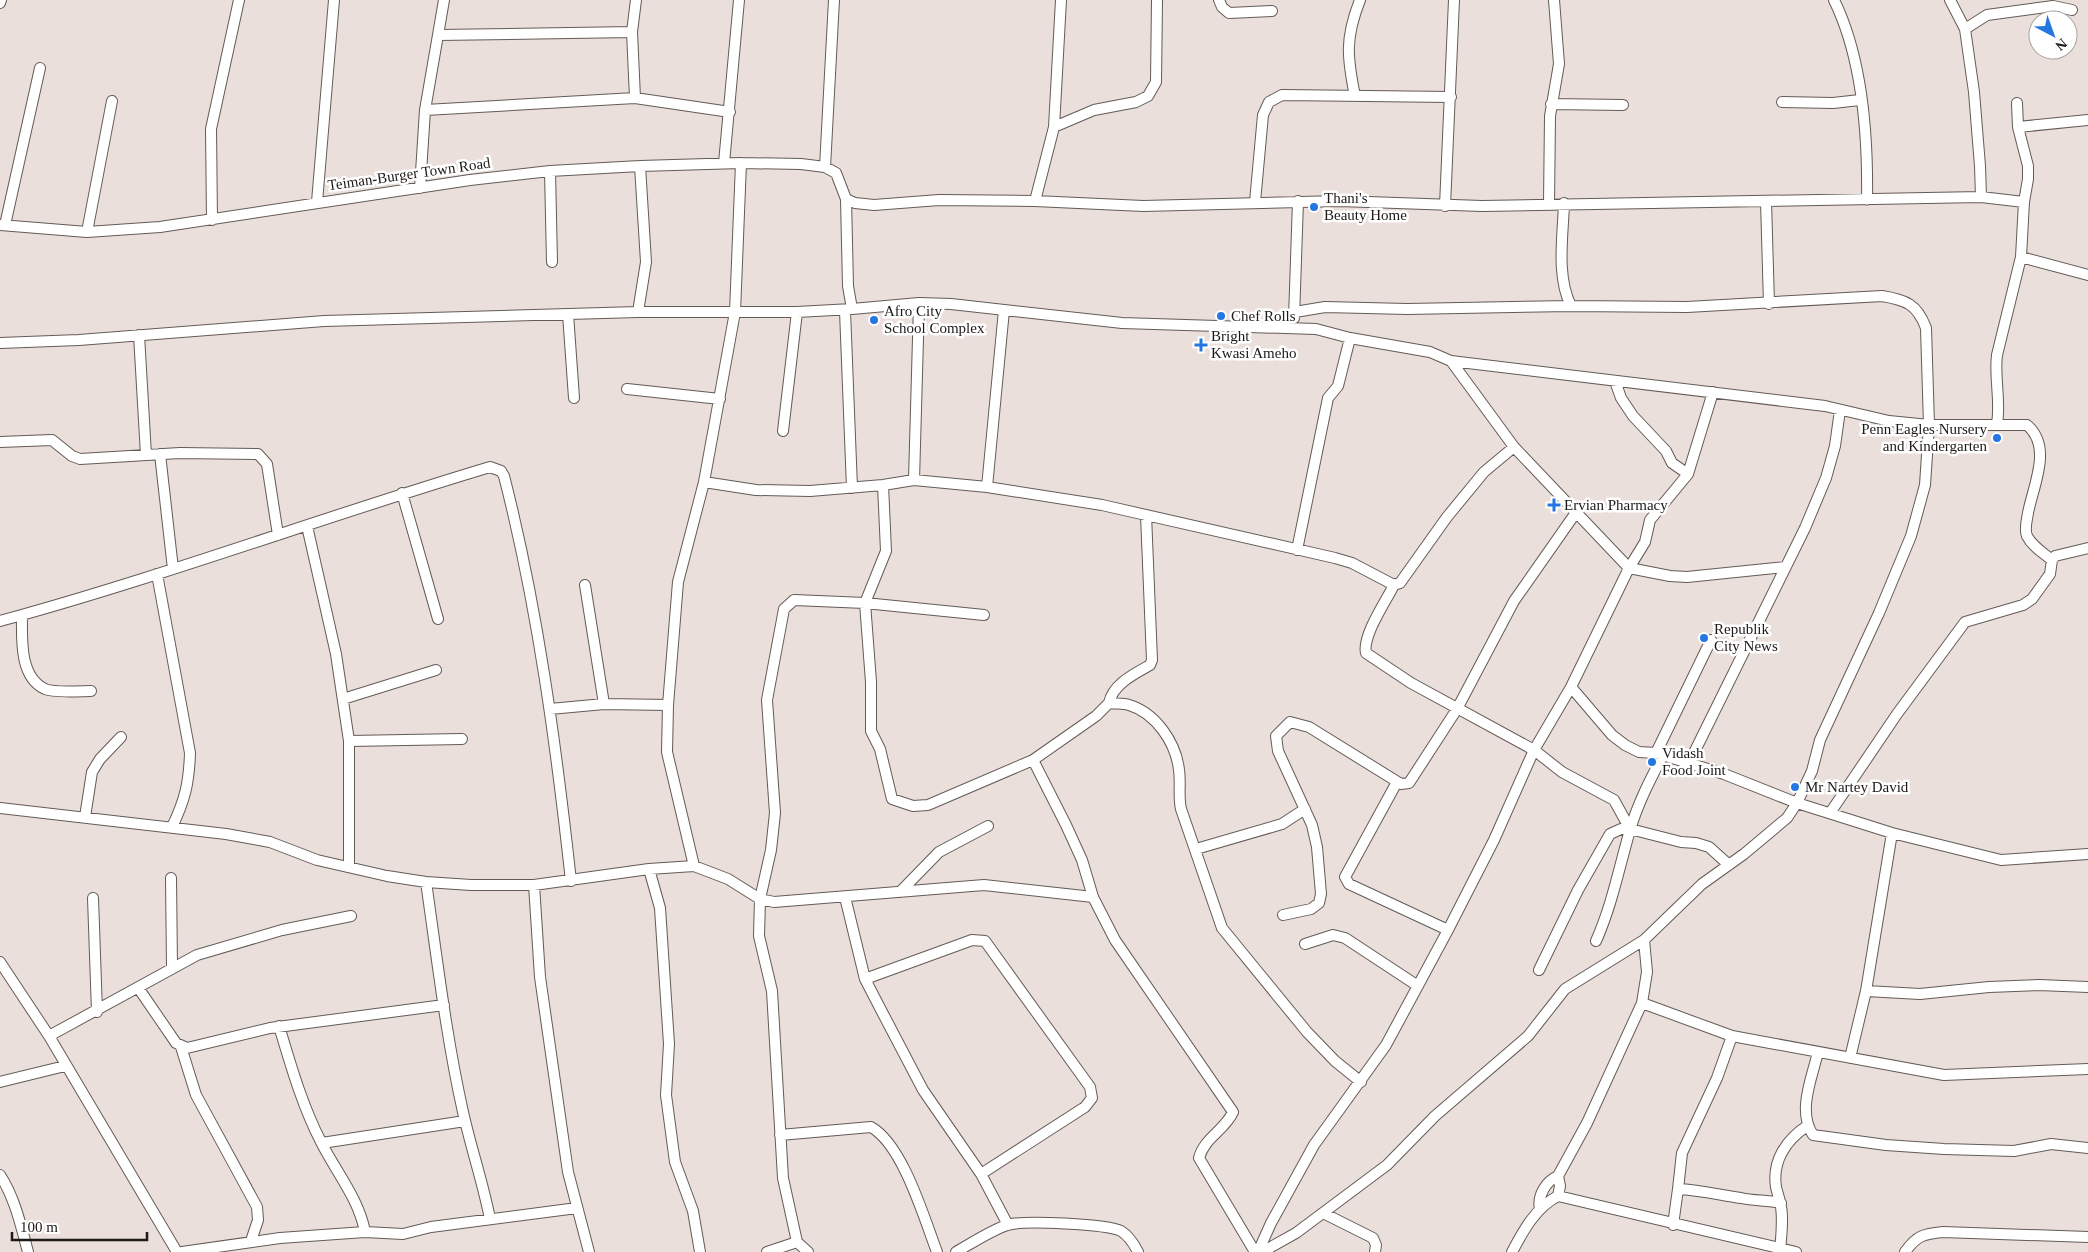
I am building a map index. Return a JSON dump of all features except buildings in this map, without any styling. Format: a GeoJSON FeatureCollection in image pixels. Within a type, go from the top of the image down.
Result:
{"type":"FeatureCollection","features":[{"type":"Feature","properties":{"kind":"street"},"geometry":{"type":"LineString","coordinates":[[212,220],[210,129],[239,0]]}},
{"type":"Feature","properties":{"kind":"street"},"geometry":{"type":"LineString","coordinates":[[317,202],[334,0]]}},
{"type":"Feature","properties":{"kind":"street"},"geometry":{"type":"LineString","coordinates":[[420,188],[424,110],[444,0]]}},
{"type":"Feature","properties":{"kind":"street"},"geometry":{"type":"LineString","coordinates":[[635,98],[632,32],[636,0]]}},
{"type":"Feature","properties":{"kind":"street"},"geometry":{"type":"LineString","coordinates":[[724,163],[739,0]]}},
{"type":"Feature","properties":{"kind":"street"},"geometry":{"type":"LineString","coordinates":[[834,0],[825,168],[836,173],[846,198],[852,488]]}},
{"type":"Feature","properties":{"kind":"street"},"geometry":{"type":"LineString","coordinates":[[1035,201],[1054,127],[1061,0]]}},
{"type":"Feature","properties":{"kind":"street"},"geometry":{"type":"LineString","coordinates":[[1054,127],[1094,110],[1136,102],[1148,96],[1156,82],[1157,0]]}},
{"type":"Feature","properties":{"kind":"street"},"geometry":{"type":"LineString","coordinates":[[1219,0],[1222,7],[1229,13],[1272,11]]}},
{"type":"Feature","properties":{"kind":"street"},"geometry":{"type":"LineString","coordinates":[[1355,96],[1350,71],[1348,42],[1350,24],[1360,0]]}},
{"type":"Feature","properties":{"kind":"street"},"geometry":{"type":"LineString","coordinates":[[1445,206],[1454,0]]}},
{"type":"Feature","properties":{"kind":"street"},"geometry":{"type":"LineString","coordinates":[[1549,203],[1552,104],[1558,64],[1554,0]]}},
{"type":"Feature","properties":{"kind":"street"},"geometry":{"type":"LineString","coordinates":[[1834,0],[1847,34],[1868,145],[1867,200]]}},
{"type":"Feature","properties":{"kind":"street"},"geometry":{"type":"LineString","coordinates":[[1950,0],[1965,29],[1974,92],[1980,166],[1980,197]]}},
{"type":"Feature","properties":{"kind":"street"},"geometry":{"type":"LineString","coordinates":[[1965,29],[1987,15],[2053,6],[2072,10]]}},
{"type":"Feature","properties":{"kind":"street"},"geometry":{"type":"LineString","coordinates":[[438,35],[632,32]]}},
{"type":"Feature","properties":{"kind":"street"},"geometry":{"type":"LineString","coordinates":[[3,225],[40,68]]}},
{"type":"Feature","properties":{"kind":"street"},"geometry":{"type":"LineString","coordinates":[[1254,202],[1263,115],[1269,102],[1282,95],[1451,98]]}},
{"type":"Feature","properties":{"kind":"street"},"geometry":{"type":"LineString","coordinates":[[424,110],[635,98],[730,112]]}},
{"type":"Feature","properties":{"kind":"street"},"geometry":{"type":"LineString","coordinates":[[1782,102],[1833,103],[1860,100]]}},
{"type":"Feature","properties":{"kind":"street"},"geometry":{"type":"LineString","coordinates":[[87,232],[112,101]]}},
{"type":"Feature","properties":{"kind":"street"},"geometry":{"type":"LineString","coordinates":[[1997,424],[1999,400],[1995,370],[2021,257],[2024,202],[2028,179],[2028,166],[2018,127],[2017,103]]}},
{"type":"Feature","properties":{"kind":"street"},"geometry":{"type":"LineString","coordinates":[[1552,104],[1623,105]]}},
{"type":"Feature","properties":{"kind":"street"},"geometry":{"type":"LineString","coordinates":[[2018,127],[2088,120]]}},
{"type":"Feature","properties":{"kind":"street","name":"Teiman-Burger Town Road"},"geometry":{"type":"LineString","coordinates":[[3,225],[87,232],[160,227],[317,202],[550,171],[724,163],[801,164],[825,168]]}},
{"type":"Feature","properties":{"kind":"street"},"geometry":{"type":"LineString","coordinates":[[694,866],[667,752],[668,705],[678,582],[704,482],[735,312],[741,163]]}},
{"type":"Feature","properties":{"kind":"street"},"geometry":{"type":"LineString","coordinates":[[638,312],[646,262],[640,166]]}},
{"type":"Feature","properties":{"kind":"street"},"geometry":{"type":"LineString","coordinates":[[550,171],[552,262]]}},
{"type":"Feature","properties":{"kind":"street"},"geometry":{"type":"LineString","coordinates":[[846,198],[855,203],[874,205],[939,200],[1035,201],[1143,206],[1298,201],[1445,206],[1980,197],[2024,202]]}},
{"type":"Feature","properties":{"kind":"street"},"geometry":{"type":"LineString","coordinates":[[1294,328],[1298,201]]}},
{"type":"Feature","properties":{"kind":"street"},"geometry":{"type":"LineString","coordinates":[[1766,201],[1769,304]]}},
{"type":"Feature","properties":{"kind":"street"},"geometry":{"type":"LineString","coordinates":[[1564,203],[1562,275],[1564,291],[1571,306]]}},
{"type":"Feature","properties":{"kind":"street"},"geometry":{"type":"LineString","coordinates":[[2021,257],[2088,275]]}},
{"type":"Feature","properties":{"kind":"street"},"geometry":{"type":"LineString","coordinates":[[1262,1252],[1296,1233],[1387,1165],[1435,1116],[1528,1036],[1565,989],[1644,940],[1702,884],[1777,828],[1797,804],[1812,771],[1820,740],[1879,613],[1911,536],[1925,485],[1929,425],[1926,328],[1922,318],[1905,300],[1882,296],[1800,300],[1769,304],[1687,307],[1571,306],[1407,309],[1325,307],[1295,312]]}},
{"type":"Feature","properties":{"kind":"street"},"geometry":{"type":"LineString","coordinates":[[914,480],[919,303]]}},
{"type":"Feature","properties":{"kind":"street"},"geometry":{"type":"LineString","coordinates":[[0,343],[324,321],[638,312],[797,312],[849,310],[919,303],[951,304],[1122,323],[1228,328],[1316,329],[1350,338],[1430,352],[1451,361],[1825,406],[1889,421],[1929,425],[2027,425],[2036,435],[2040,449],[2040,465],[2028,515],[2026,535],[2034,546],[2052,560]]}},
{"type":"Feature","properties":{"kind":"street"},"geometry":{"type":"LineString","coordinates":[[987,487],[1004,310]]}},
{"type":"Feature","properties":{"kind":"street"},"geometry":{"type":"LineString","coordinates":[[783,432],[797,312]]}},
{"type":"Feature","properties":{"kind":"street"},"geometry":{"type":"LineString","coordinates":[[568,314],[574,398]]}},
{"type":"Feature","properties":{"kind":"street"},"geometry":{"type":"LineString","coordinates":[[139,335],[146,455]]}},
{"type":"Feature","properties":{"kind":"street"},"geometry":{"type":"LineString","coordinates":[[1297,550],[1328,398],[1338,386],[1350,338]]}},
{"type":"Feature","properties":{"kind":"street"},"geometry":{"type":"LineString","coordinates":[[1451,361],[1514,447],[1577,511],[1629,568],[1670,576],[1687,577],[1785,567]]}},
{"type":"Feature","properties":{"kind":"street"},"geometry":{"type":"LineString","coordinates":[[1615,381],[1621,398],[1633,416],[1666,451],[1672,463],[1688,474]]}},
{"type":"Feature","properties":{"kind":"street"},"geometry":{"type":"LineString","coordinates":[[628,388],[720,399]]}},
{"type":"Feature","properties":{"kind":"street"},"geometry":{"type":"LineString","coordinates":[[1257,1252],[1314,1145],[1386,1045],[1448,930],[1494,840],[1534,750],[1571,687],[1629,568],[1645,542],[1650,520],[1688,474],[1714,392]]}},
{"type":"Feature","properties":{"kind":"street"},"geometry":{"type":"LineString","coordinates":[[1689,763],[1805,528],[1826,478],[1835,446],[1840,410]]}},
{"type":"Feature","properties":{"kind":"street"},"geometry":{"type":"LineString","coordinates":[[0,442],[52,440],[72,456],[80,459],[160,454],[258,454],[267,464],[278,535]]}},
{"type":"Feature","properties":{"kind":"street"},"geometry":{"type":"LineString","coordinates":[[1514,447],[1484,472],[1447,517],[1400,583],[1394,585],[1368,635],[1365,646],[1366,652],[1411,683],[1534,750],[1562,772],[1614,800],[1630,829]]}},
{"type":"Feature","properties":{"kind":"street"},"geometry":{"type":"LineString","coordinates":[[160,454],[173,569]]}},
{"type":"Feature","properties":{"kind":"street"},"geometry":{"type":"LineString","coordinates":[[0,621],[157,574],[307,526],[402,492],[490,467],[500,471],[504,476],[523,551],[558,757],[571,880]]}},
{"type":"Feature","properties":{"kind":"street"},"geometry":{"type":"LineString","coordinates":[[704,482],[756,490],[810,491],[883,485],[914,480],[987,487],[1102,505],[1297,550],[1352,564],[1394,585]]}},
{"type":"Feature","properties":{"kind":"street"},"geometry":{"type":"LineString","coordinates":[[883,485],[886,551],[865,603],[871,682],[871,731],[880,749],[892,799],[913,806],[928,805],[1033,760],[1096,716],[1109,703],[1110,696],[1121,683],[1150,665],[1152,660],[1146,515]]}},
{"type":"Feature","properties":{"kind":"street"},"geometry":{"type":"LineString","coordinates":[[402,492],[438,619]]}},
{"type":"Feature","properties":{"kind":"street"},"geometry":{"type":"LineString","coordinates":[[1282,915],[1311,909],[1319,903],[1321,894],[1317,847],[1312,825],[1278,751],[1276,736],[1290,722],[1309,727],[1397,782],[1401,784],[1409,783],[1456,709],[1514,601],[1577,511]]}},
{"type":"Feature","properties":{"kind":"street"},"geometry":{"type":"LineString","coordinates":[[307,526],[336,654],[349,741],[349,867]]}},
{"type":"Feature","properties":{"kind":"street"},"geometry":{"type":"LineString","coordinates":[[1830,813],[1882,736],[1965,622],[2023,605],[2032,599],[2050,574],[2052,560],[2055,556],[2088,548]]}},
{"type":"Feature","properties":{"kind":"street"},"geometry":{"type":"LineString","coordinates":[[157,574],[190,753],[189,782],[184,802],[172,827]]}},
{"type":"Feature","properties":{"kind":"street"},"geometry":{"type":"LineString","coordinates":[[585,585],[604,704]]}},
{"type":"Feature","properties":{"kind":"street"},"geometry":{"type":"LineString","coordinates":[[808,1252],[797,1242],[783,1178],[774,1009],[772,991],[759,936],[760,899],[775,813],[767,700],[784,609],[794,600],[865,603],[984,615]]}},
{"type":"Feature","properties":{"kind":"street"},"geometry":{"type":"LineString","coordinates":[[22,615],[22,650],[34,680],[46,690],[91,691]]}},
{"type":"Feature","properties":{"kind":"street"},"geometry":{"type":"LineString","coordinates":[[1596,941],[1612,901],[1630,829],[1643,792],[1711,640]]}},
{"type":"Feature","properties":{"kind":"street"},"geometry":{"type":"LineString","coordinates":[[343,699],[436,670]]}},
{"type":"Feature","properties":{"kind":"street"},"geometry":{"type":"LineString","coordinates":[[1571,687],[1612,735],[1625,745],[1639,752],[1660,754],[1724,774],[1797,804],[1892,833],[2001,860],[2088,854]]}},
{"type":"Feature","properties":{"kind":"street"},"geometry":{"type":"LineString","coordinates":[[1109,703],[1130,705],[1155,719],[1164,732],[1179,769],[1178,795],[1181,809],[1222,928],[1307,1032],[1361,1082]]}},
{"type":"Feature","properties":{"kind":"street"},"geometry":{"type":"LineString","coordinates":[[550,709],[604,704],[668,705]]}},
{"type":"Feature","properties":{"kind":"street"},"geometry":{"type":"LineString","coordinates":[[85,817],[92,772],[120,737]]}},
{"type":"Feature","properties":{"kind":"street"},"geometry":{"type":"LineString","coordinates":[[349,741],[462,739]]}},
{"type":"Feature","properties":{"kind":"street"},"geometry":{"type":"LineString","coordinates":[[1033,760],[1082,860],[1093,897],[1115,940],[1233,1112],[1228,1122],[1202,1148],[1200,1158],[1257,1252]]}},
{"type":"Feature","properties":{"kind":"street"},"geometry":{"type":"LineString","coordinates":[[1397,782],[1345,877],[1349,884],[1448,930]]}},
{"type":"Feature","properties":{"kind":"street"},"geometry":{"type":"LineString","coordinates":[[0,808],[172,827],[270,842],[316,860],[387,876],[426,882],[471,885],[534,885],[649,868],[694,866],[728,879],[760,899],[774,902],[984,885],[1093,897]]}},
{"type":"Feature","properties":{"kind":"street"},"geometry":{"type":"LineString","coordinates":[[1196,849],[1282,824],[1305,809]]}},
{"type":"Feature","properties":{"kind":"street"},"geometry":{"type":"LineString","coordinates":[[900,892],[939,852],[988,826]]}},
{"type":"Feature","properties":{"kind":"street"},"geometry":{"type":"LineString","coordinates":[[1539,970],[1602,845],[1610,834],[1621,829],[1630,829],[1681,842],[1696,842],[1709,847],[1729,865]]}},
{"type":"Feature","properties":{"kind":"street"},"geometry":{"type":"LineString","coordinates":[[1850,1058],[1866,991],[1892,833]]}},
{"type":"Feature","properties":{"kind":"street"},"geometry":{"type":"LineString","coordinates":[[649,868],[660,908],[669,1044],[666,1094],[675,1162],[693,1211],[700,1252]]}},
{"type":"Feature","properties":{"kind":"street"},"geometry":{"type":"LineString","coordinates":[[171,878],[172,967]]}},
{"type":"Feature","properties":{"kind":"street"},"geometry":{"type":"LineString","coordinates":[[426,882],[444,1005],[465,1121],[484,1189],[490,1219]]}},
{"type":"Feature","properties":{"kind":"street"},"geometry":{"type":"LineString","coordinates":[[534,885],[540,977],[568,1172],[589,1252]]}},
{"type":"Feature","properties":{"kind":"street"},"geometry":{"type":"LineString","coordinates":[[845,897],[865,979],[923,1090],[981,1174],[1008,1225]]}},
{"type":"Feature","properties":{"kind":"street"},"geometry":{"type":"LineString","coordinates":[[93,898],[98,1012]]}},
{"type":"Feature","properties":{"kind":"street"},"geometry":{"type":"LineString","coordinates":[[49,1036],[98,1012],[139,989],[172,967],[197,955],[282,930],[351,916]]}},
{"type":"Feature","properties":{"kind":"street"},"geometry":{"type":"LineString","coordinates":[[1305,944],[1333,935],[1344,938],[1418,986]]}},
{"type":"Feature","properties":{"kind":"street"},"geometry":{"type":"LineString","coordinates":[[865,979],[972,940],[985,941],[1090,1088],[1092,1098],[1085,1107],[981,1174]]}},
{"type":"Feature","properties":{"kind":"street"},"geometry":{"type":"LineString","coordinates":[[1540,1209],[1538,1203],[1544,1188],[1551,1179],[1558,1176],[1588,1123],[1642,1003],[1647,972],[1644,940]]}},
{"type":"Feature","properties":{"kind":"street"},"geometry":{"type":"LineString","coordinates":[[0,962],[49,1036],[65,1066],[177,1252]]}},
{"type":"Feature","properties":{"kind":"street"},"geometry":{"type":"LineString","coordinates":[[1866,991],[1920,994],[1990,987],[2039,985],[2088,987]]}},
{"type":"Feature","properties":{"kind":"street"},"geometry":{"type":"LineString","coordinates":[[139,989],[176,1043],[181,1047],[187,1048],[280,1026],[444,1005]]}},
{"type":"Feature","properties":{"kind":"street"},"geometry":{"type":"LineString","coordinates":[[1642,1003],[1732,1036],[1944,1075],[2088,1069]]}},
{"type":"Feature","properties":{"kind":"street"},"geometry":{"type":"LineString","coordinates":[[280,1026],[300,1098],[322,1144],[358,1205],[365,1232]]}},
{"type":"Feature","properties":{"kind":"street"},"geometry":{"type":"LineString","coordinates":[[1673,1225],[1682,1153],[1717,1078],[1732,1036]]}},
{"type":"Feature","properties":{"kind":"street"},"geometry":{"type":"LineString","coordinates":[[181,1047],[196,1095],[257,1207],[258,1220],[251,1241]]}},
{"type":"Feature","properties":{"kind":"street"},"geometry":{"type":"LineString","coordinates":[[1818,1052],[1808,1091],[1805,1113],[1807,1126],[1813,1135],[1886,1145],[2004,1151],[2051,1144],[2088,1148]]}},
{"type":"Feature","properties":{"kind":"street"},"geometry":{"type":"LineString","coordinates":[[0,1082],[65,1066]]}},
{"type":"Feature","properties":{"kind":"street"},"geometry":{"type":"LineString","coordinates":[[322,1144],[465,1121]]}},
{"type":"Feature","properties":{"kind":"street"},"geometry":{"type":"LineString","coordinates":[[1780,1250],[1781,1203],[1776,1189],[1775,1174],[1781,1152],[1793,1135],[1807,1126]]}},
{"type":"Feature","properties":{"kind":"street"},"geometry":{"type":"LineString","coordinates":[[780,1135],[871,1127],[882,1133],[898,1156],[937,1252]]}},
{"type":"Feature","properties":{"kind":"street"},"geometry":{"type":"LineString","coordinates":[[0,1175],[7,1186],[16,1209],[28,1252]]}},
{"type":"Feature","properties":{"kind":"street"},"geometry":{"type":"LineString","coordinates":[[1512,1252],[1540,1209],[1558,1196],[1560,1186],[1558,1176]]}},
{"type":"Feature","properties":{"kind":"street"},"geometry":{"type":"LineString","coordinates":[[1678,1189],[1708,1191],[1743,1199],[1762,1199],[1781,1203]]}},
{"type":"Feature","properties":{"kind":"street"},"geometry":{"type":"LineString","coordinates":[[1558,1196],[1588,1202],[1673,1225],[1796,1252]]}},
{"type":"Feature","properties":{"kind":"street"},"geometry":{"type":"LineString","coordinates":[[182,1252],[251,1241],[365,1232],[404,1234],[431,1227],[577,1208]]}},
{"type":"Feature","properties":{"kind":"street"},"geometry":{"type":"LineString","coordinates":[[1323,1213],[1373,1238],[1376,1245],[1375,1252]]}},
{"type":"Feature","properties":{"kind":"street"},"geometry":{"type":"LineString","coordinates":[[956,1252],[1008,1225],[1047,1224],[1108,1227],[1122,1232],[1132,1241],[1138,1252]]}},
{"type":"Feature","properties":{"kind":"street"},"geometry":{"type":"LineString","coordinates":[[1905,1252],[1915,1239],[1926,1234],[1943,1232],[2088,1237]]}},
{"type":"Feature","properties":{"kind":"street"},"geometry":{"type":"LineString","coordinates":[[767,1252],[797,1242]]}},
{"type":"Feature","properties":{"kind":"place","name":"Thani's Beauty Home"},"geometry":{"type":"Point","coordinates":[1314,207]}},
{"type":"Feature","properties":{"kind":"place","name":"Chef Rolls"},"geometry":{"type":"Point","coordinates":[1221,316]}},
{"type":"Feature","properties":{"kind":"place","name":"Afro City School Complex"},"geometry":{"type":"Point","coordinates":[874,320]}},
{"type":"Feature","properties":{"kind":"place","name":"Bright Kwasi Ameho"},"geometry":{"type":"Point","coordinates":[1201,345]}},
{"type":"Feature","properties":{"kind":"place","name":"Penn Eagles Nursery and Kindergarten"},"geometry":{"type":"Point","coordinates":[1997,438]}},
{"type":"Feature","properties":{"kind":"place","name":"Ervian Pharmacy"},"geometry":{"type":"Point","coordinates":[1554,505]}},
{"type":"Feature","properties":{"kind":"place","name":"Republik City News"},"geometry":{"type":"Point","coordinates":[1704,638]}},
{"type":"Feature","properties":{"kind":"place","name":"Vidash Food Joint"},"geometry":{"type":"Point","coordinates":[1652,762]}},
{"type":"Feature","properties":{"kind":"place","name":"Mr Nartey David"},"geometry":{"type":"Point","coordinates":[1795,787]}}]}
